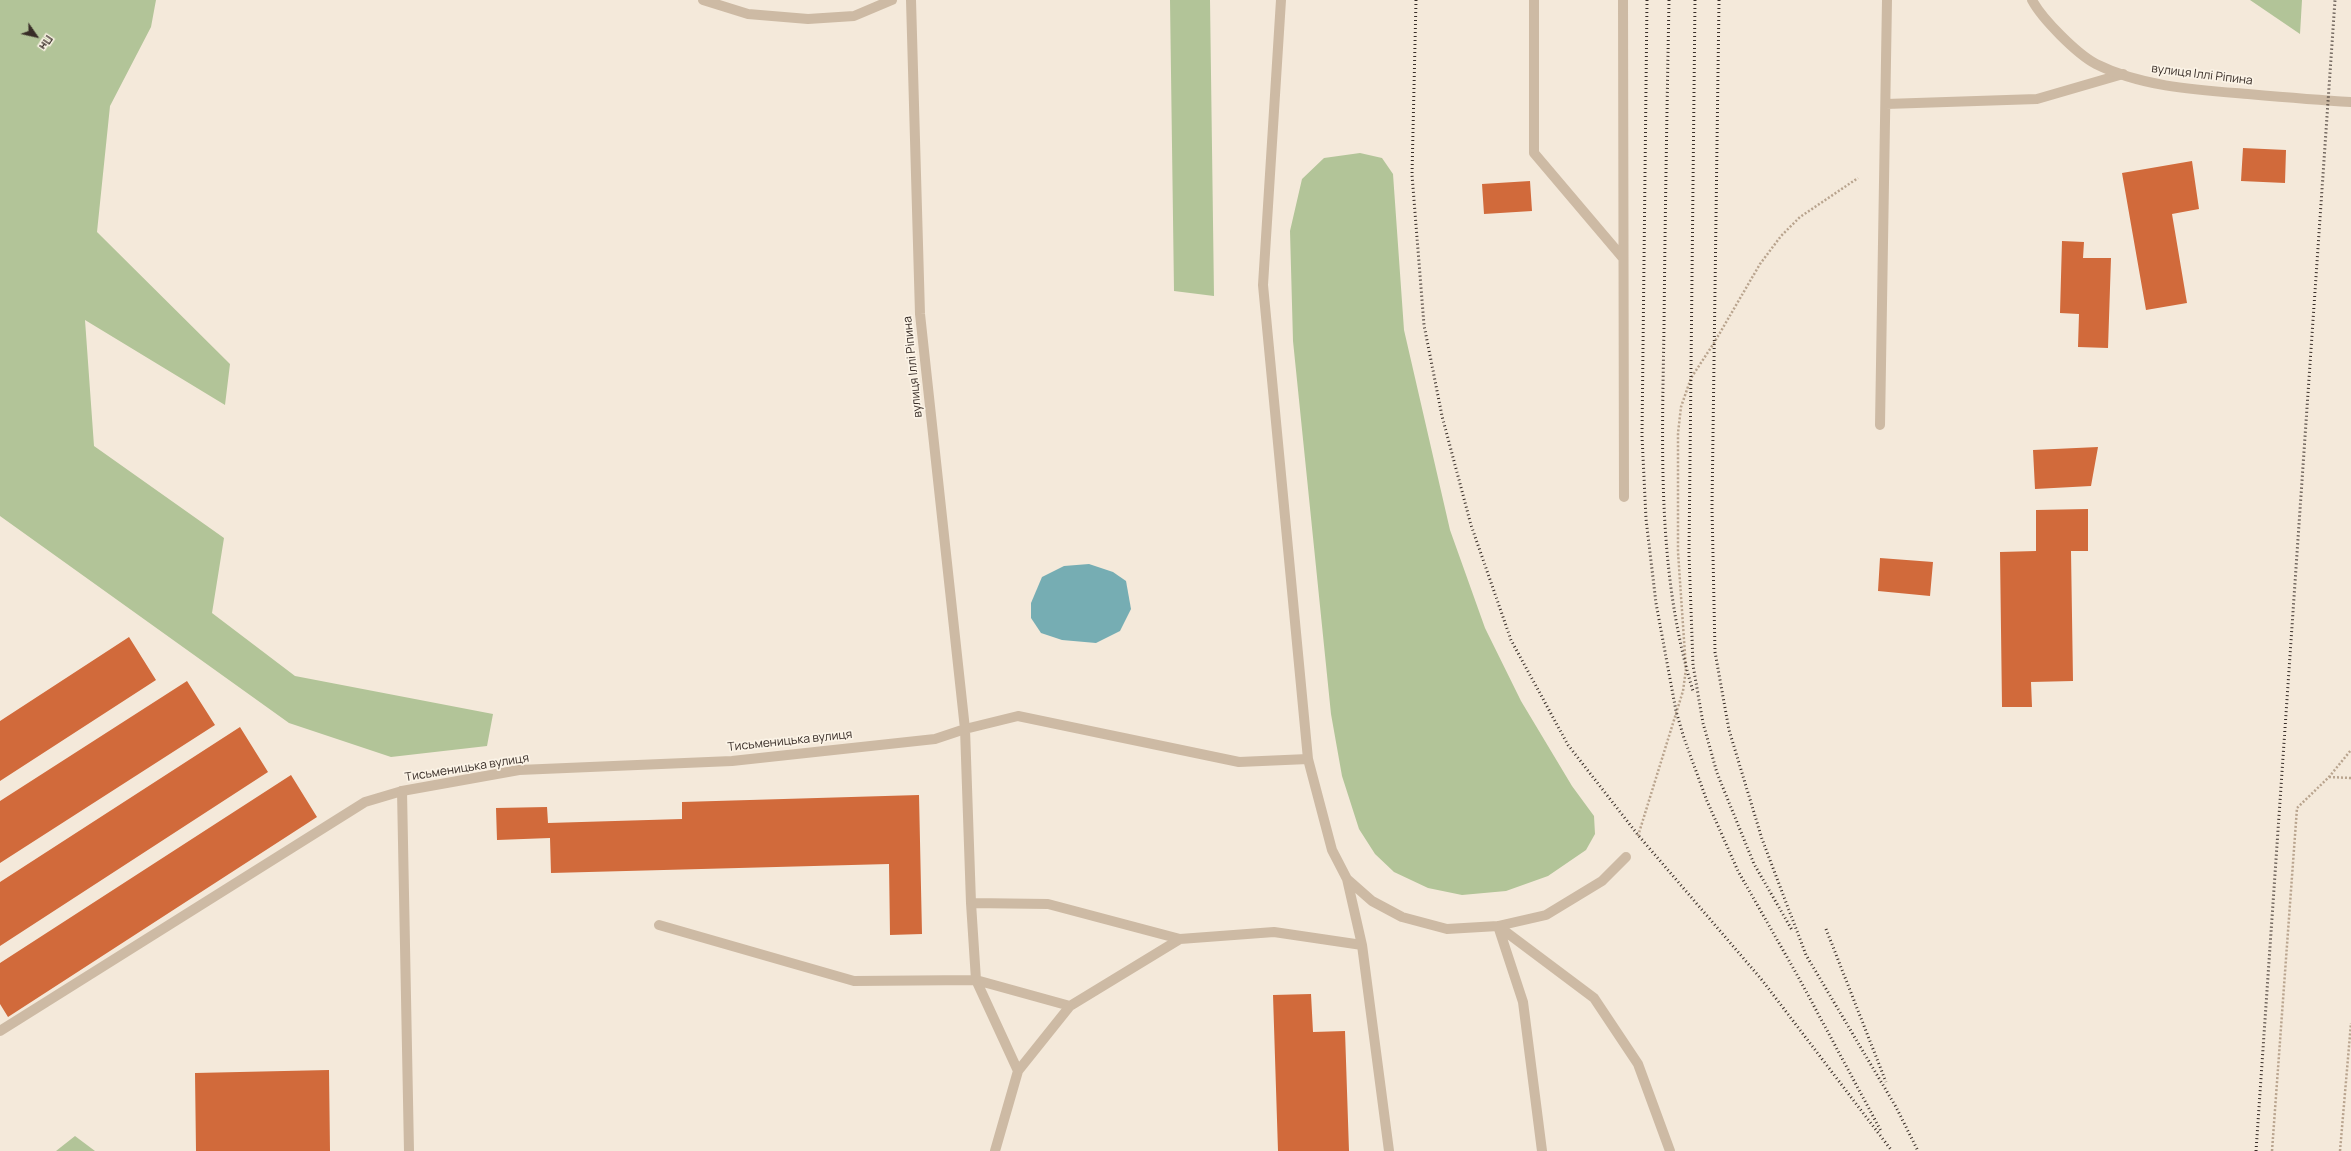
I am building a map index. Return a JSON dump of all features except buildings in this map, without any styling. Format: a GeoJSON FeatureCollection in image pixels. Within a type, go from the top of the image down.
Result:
{"type":"FeatureCollection","features":[{"type":"Feature","properties":{"kind":"street"},"geometry":{"type":"LineString","coordinates":[[703,0],[748,14],[808,19],[854,16],[892,0]]}},
{"type":"Feature","properties":{"kind":"street","name":"вулиця Іллі Ріпина"},"geometry":{"type":"LineString","coordinates":[[911,0],[920,314],[965,729],[971,903],[976,980]]}},
{"type":"Feature","properties":{"kind":"street"},"geometry":{"type":"LineString","coordinates":[[1280,0],[1263,285],[1308,760],[1332,850],[1347,879],[1362,945],[1389,1151]]}},
{"type":"Feature","properties":{"kind":"street"},"geometry":{"type":"LineString","coordinates":[[1534,0],[1534,153],[1623,258]]}},
{"type":"Feature","properties":{"kind":"street"},"geometry":{"type":"LineString","coordinates":[[1623,0],[1624,497]]}},
{"type":"Feature","properties":{"kind":"street"},"geometry":{"type":"LineString","coordinates":[[1880,425],[1888,0]]}},
{"type":"Feature","properties":{"kind":"street","name":"вулиця Іллі Ріпина"},"geometry":{"type":"LineString","coordinates":[[2032,0],[2036,8],[2058,33],[2095,64],[2146,82],[2201,91],[2351,102]]}},
{"type":"Feature","properties":{"kind":"street"},"geometry":{"type":"LineString","coordinates":[[1886,104],[2036,99],[2122,74]]}},
{"type":"Feature","properties":{"kind":"street","name":"Тисьменицька вулиця"},"geometry":{"type":"LineString","coordinates":[[410,1151],[402,791],[519,770],[732,761],[935,739],[965,729],[1018,716],[1239,762],[1308,760]]}},
{"type":"Feature","properties":{"kind":"street"},"geometry":{"type":"LineString","coordinates":[[0,1031],[365,802],[402,791]]}},
{"type":"Feature","properties":{"kind":"street"},"geometry":{"type":"LineString","coordinates":[[1347,879],[1372,900],[1402,917],[1447,929],[1498,926],[1546,915],[1602,881],[1626,857]]}},
{"type":"Feature","properties":{"kind":"street"},"geometry":{"type":"LineString","coordinates":[[971,903],[1048,904],[1180,939],[1274,932],[1362,945]]}},
{"type":"Feature","properties":{"kind":"street"},"geometry":{"type":"LineString","coordinates":[[659,925],[854,981],[976,980],[1070,1006]]}},
{"type":"Feature","properties":{"kind":"street"},"geometry":{"type":"LineString","coordinates":[[1498,926],[1523,1002],[1542,1151]]}},
{"type":"Feature","properties":{"kind":"street"},"geometry":{"type":"LineString","coordinates":[[1498,926],[1594,998],[1638,1064],[1670,1151]]}},
{"type":"Feature","properties":{"kind":"street"},"geometry":{"type":"LineString","coordinates":[[995,1151],[1018,1071],[1070,1006],[1180,939]]}},
{"type":"Feature","properties":{"kind":"street"},"geometry":{"type":"LineString","coordinates":[[976,980],[1018,1071]]}},
{"type":"Feature","properties":{"kind":"path"},"geometry":{"type":"LineString","coordinates":[[1626,857],[1638,835],[1683,691],[1686,669],[1678,552],[1678,433],[1681,407],[1690,378],[1714,343],[1760,264],[1781,236],[1800,217],[1884,158]]}},
{"type":"Feature","properties":{"kind":"path"},"geometry":{"type":"LineString","coordinates":[[2272,1151],[2297,808],[2329,777],[2351,750]]}},
{"type":"Feature","properties":{"kind":"path"},"geometry":{"type":"LineString","coordinates":[[2329,777],[2351,778]]}},
{"type":"Feature","properties":{"kind":"path"},"geometry":{"type":"LineString","coordinates":[[2340,1151],[2351,1023]]}},
{"type":"Feature","properties":{"kind":"green space"},"geometry":{"type":"Polygon","coordinates":[[[0,0],[156,0],[151,27],[110,106],[97,232],[230,364],[225,405],[85,320],[94,446],[224,538],[212,613],[295,676],[493,714],[487,746],[391,757],[289,723],[0,516],[0,0]]]}},
{"type":"Feature","properties":{"kind":"green space"},"geometry":{"type":"Polygon","coordinates":[[[1170,0],[1210,0],[1214,296],[1174,291],[1170,0]]]}},
{"type":"Feature","properties":{"kind":"green space"},"geometry":{"type":"Polygon","coordinates":[[[2250,0],[2302,0],[2300,34],[2250,0]]]}},
{"type":"Feature","properties":{"kind":"green space"},"geometry":{"type":"Polygon","coordinates":[[[1360,153],[1382,158],[1393,174],[1404,330],[1450,530],[1485,628],[1521,701],[1572,786],[1594,816],[1595,834],[1586,850],[1548,876],[1506,891],[1462,895],[1428,888],[1394,872],[1375,854],[1359,829],[1342,776],[1331,714],[1293,341],[1290,231],[1302,179],[1324,158],[1360,153]]]}},
{"type":"Feature","properties":{"kind":"green space"},"geometry":{"type":"Polygon","coordinates":[[[75,1136],[95,1151],[56,1151],[75,1136]]]}},
{"type":"Feature","properties":{"kind":"water"},"geometry":{"type":"Polygon","coordinates":[[[1089,564],[1113,572],[1126,581],[1131,609],[1120,631],[1096,643],[1062,640],[1041,633],[1031,618],[1031,603],[1042,577],[1064,566],[1089,564]]]}},
{"type":"Feature","properties":{"kind":"railway"},"geometry":{"type":"LineString","coordinates":[[1416,0],[1412,175],[1424,325],[1442,416],[1471,525],[1511,640],[1568,745],[1638,835],[1762,980],[1892,1151]]}},
{"type":"Feature","properties":{"kind":"railway"},"geometry":{"type":"LineString","coordinates":[[1647,0],[1642,436],[1646,519],[1656,603],[1676,711],[1684,738],[1707,801],[1738,871],[1800,980],[1881,1131]]}},
{"type":"Feature","properties":{"kind":"railway"},"geometry":{"type":"LineString","coordinates":[[1669,0],[1665,205],[1663,419],[1664,511],[1667,557],[1673,602],[1681,647],[1693,691]]}},
{"type":"Feature","properties":{"kind":"railway"},"geometry":{"type":"LineString","coordinates":[[1695,0],[1689,554],[1693,665],[1703,723],[1717,773],[1754,864],[1792,930]]}},
{"type":"Feature","properties":{"kind":"railway"},"geometry":{"type":"LineString","coordinates":[[1719,0],[1712,507],[1715,652],[1729,730],[1762,839],[1806,955],[1896,1107],[1918,1151]]}},
{"type":"Feature","properties":{"kind":"railway"},"geometry":{"type":"LineString","coordinates":[[2256,1151],[2335,0]]}},
{"type":"Feature","properties":{"kind":"railway"},"geometry":{"type":"LineString","coordinates":[[1826,929],[1886,1082]]}}]}
